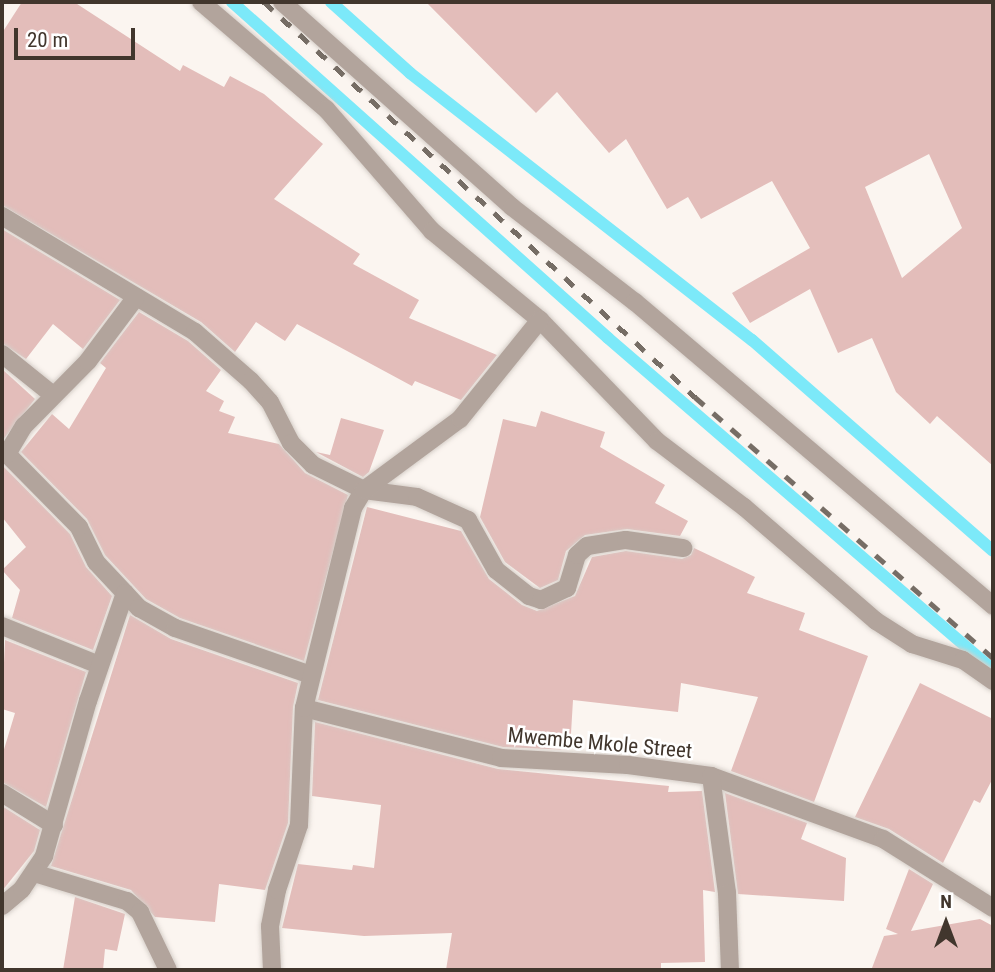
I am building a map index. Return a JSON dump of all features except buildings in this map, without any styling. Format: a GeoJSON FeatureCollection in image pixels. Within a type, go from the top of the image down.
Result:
{"type":"FeatureCollection","features":[{"type":"Feature","properties":{"kind":"street"},"geometry":{"type":"LineString","coordinates":[[201,2],[326,109],[432,231],[540,320],[657,441],[744,507],[876,621],[912,644],[962,660],[993,681]]}},
{"type":"Feature","properties":{"kind":"street"},"geometry":{"type":"LineString","coordinates":[[282,2],[512,207],[635,302],[993,606]]}},
{"type":"Feature","properties":{"kind":"street"},"geometry":{"type":"LineString","coordinates":[[2,216],[195,332],[251,381],[270,402],[291,443],[313,465],[364,490],[417,497],[468,520],[496,570],[529,596],[541,600],[567,588],[576,555],[587,546],[626,540],[683,548]]}},
{"type":"Feature","properties":{"kind":"street"},"geometry":{"type":"LineString","coordinates":[[136,297],[88,361],[16,436],[7,454],[79,527],[96,562],[139,608],[174,628],[311,675]]}},
{"type":"Feature","properties":{"kind":"street"},"geometry":{"type":"LineString","coordinates":[[272,970],[270,926],[274,902],[299,825],[304,708],[344,531],[364,490],[460,419],[540,320]]}},
{"type":"Feature","properties":{"kind":"street"},"geometry":{"type":"LineString","coordinates":[[2,354],[53,395]]}},
{"type":"Feature","properties":{"kind":"street"},"geometry":{"type":"LineString","coordinates":[[2,906],[34,873],[54,825],[99,665],[125,593]]}},
{"type":"Feature","properties":{"kind":"street"},"geometry":{"type":"LineString","coordinates":[[2,626],[99,665]]}},
{"type":"Feature","properties":{"kind":"street","name":"Mwembe Mkole Street"},"geometry":{"type":"LineString","coordinates":[[304,708],[501,758],[628,765],[710,775],[883,839],[993,908]]}},
{"type":"Feature","properties":{"kind":"street"},"geometry":{"type":"LineString","coordinates":[[710,775],[727,893],[730,970]]}},
{"type":"Feature","properties":{"kind":"street"},"geometry":{"type":"LineString","coordinates":[[2,793],[54,825]]}},
{"type":"Feature","properties":{"kind":"street"},"geometry":{"type":"LineString","coordinates":[[34,873],[127,901],[140,912],[169,970]]}},
{"type":"Feature","properties":{"kind":"waterway"},"geometry":{"type":"LineString","coordinates":[[232,2],[608,338],[993,670]]}},
{"type":"Feature","properties":{"kind":"waterway"},"geometry":{"type":"LineString","coordinates":[[331,2],[410,73],[752,340],[993,551]]}},
{"type":"Feature","properties":{"kind":"railway"},"geometry":{"type":"LineString","coordinates":[[264,2],[695,397],[993,658]]}}]}
